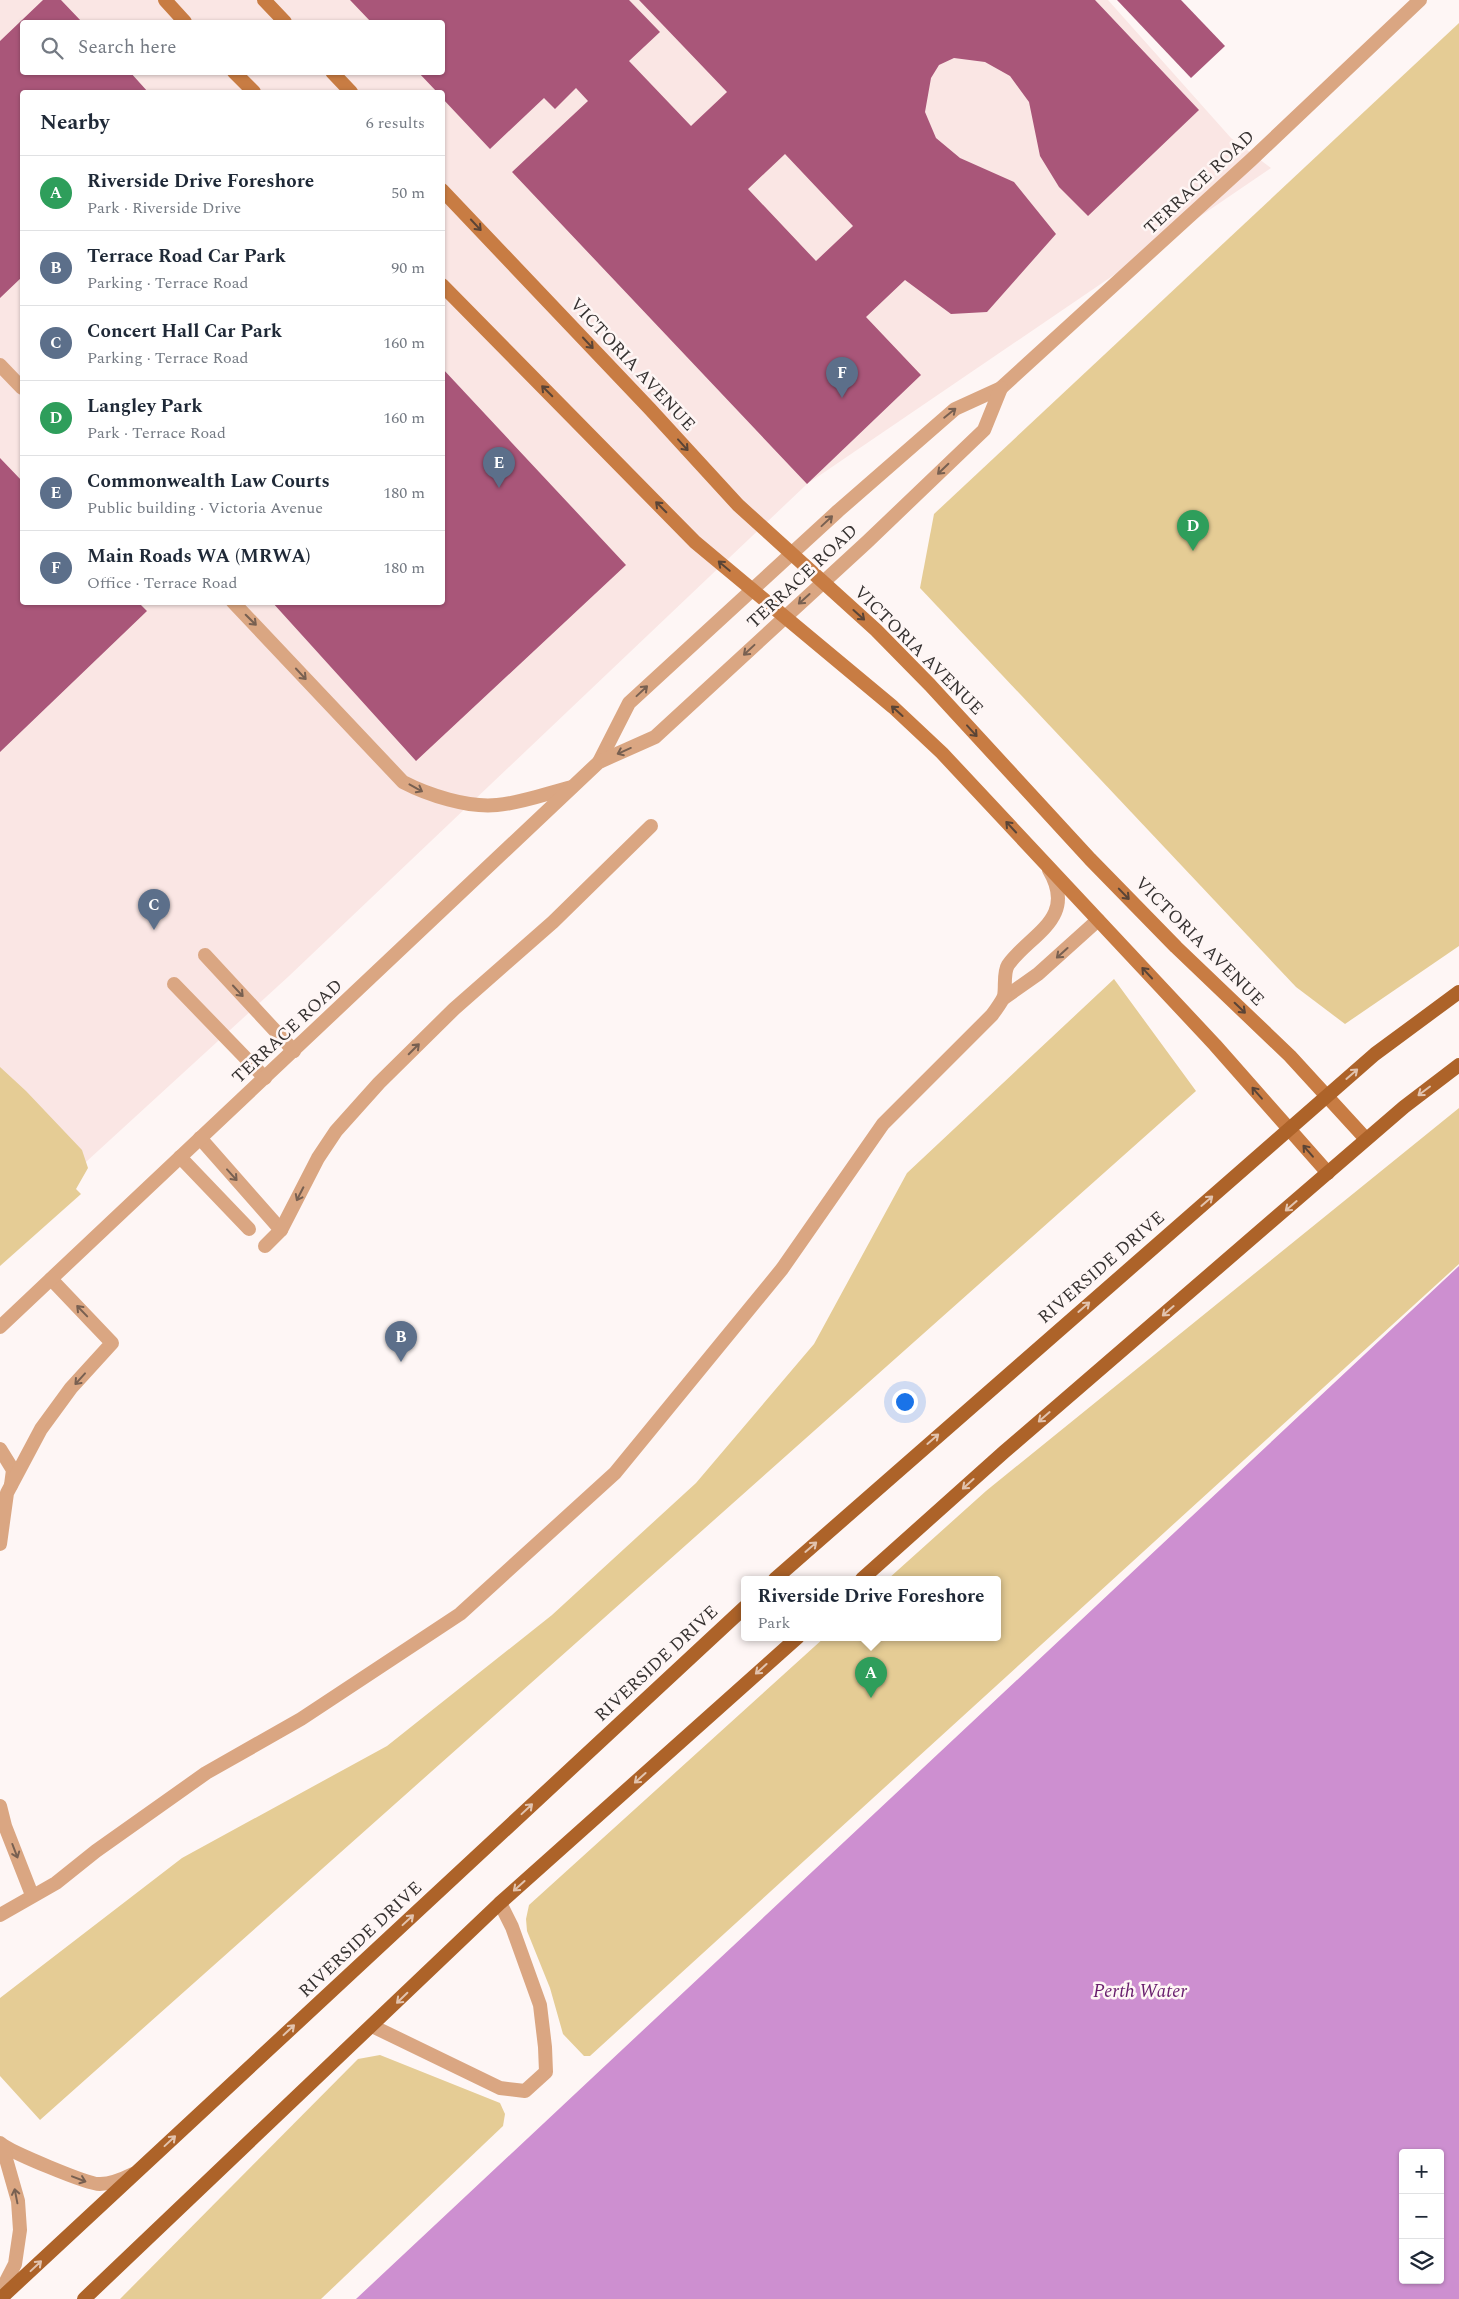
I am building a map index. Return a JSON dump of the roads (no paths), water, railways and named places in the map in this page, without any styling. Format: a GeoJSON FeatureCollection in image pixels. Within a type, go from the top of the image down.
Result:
{"type":"FeatureCollection","features":[{"type":"Feature","properties":{"kind":"main road"},"geometry":{"type":"LineString","coordinates":[[165,0],[183,20]]}},
{"type":"Feature","properties":{"kind":"main road"},"geometry":{"type":"LineString","coordinates":[[264,0],[283,20]]}},
{"type":"Feature","properties":{"kind":"main road"},"geometry":{"type":"LineString","coordinates":[[237,75],[252,90]]}},
{"type":"Feature","properties":{"kind":"main road"},"geometry":{"type":"LineString","coordinates":[[335,75],[349,90]]}},
{"type":"Feature","properties":{"kind":"main road","name":"VICTORIA AVENUE"},"geometry":{"type":"LineString","coordinates":[[445,193],[650,409],[738,505],[876,630],[930,685],[1097,866],[1176,947],[1290,1056],[1366,1139]]}},
{"type":"Feature","properties":{"kind":"main road"},"geometry":{"type":"LineString","coordinates":[[445,287],[695,542],[892,707],[942,753],[1215,1045],[1328,1173]]}},
{"type":"Feature","properties":{"kind":"main road","name":"RIVERSIDE DRIVE"},"geometry":{"type":"LineString","coordinates":[[778,1576],[1375,1054],[1459,992]]}},
{"type":"Feature","properties":{"kind":"main road"},"geometry":{"type":"LineString","coordinates":[[865,1576],[1004,1452],[1366,1139],[1459,1064]]}},
{"type":"Feature","properties":{"kind":"main road","name":"RIVERSIDE DRIVE"},"geometry":{"type":"LineString","coordinates":[[0,2299],[741,1611]]}},
{"type":"Feature","properties":{"kind":"main road"},"geometry":{"type":"LineString","coordinates":[[84,2299],[500,1903],[794,1641]]}},
{"type":"Feature","properties":{"kind":"street","name":"TERRACE ROAD"},"geometry":{"type":"LineString","coordinates":[[599,762],[629,703],[955,409],[1001,388],[1251,160],[1420,0]]}},
{"type":"Feature","properties":{"kind":"street"},"geometry":{"type":"LineString","coordinates":[[0,366],[20,386]]}},
{"type":"Feature","properties":{"kind":"street","name":"TERRACE ROAD"},"geometry":{"type":"LineString","coordinates":[[0,1327],[599,762],[655,737],[823,582],[984,430],[1001,388]]}},
{"type":"Feature","properties":{"kind":"street"},"geometry":{"type":"LineString","coordinates":[[236,605],[403,782],[424,793],[478,805],[497,805],[572,787]]}},
{"type":"Feature","properties":{"kind":"street"},"geometry":{"type":"LineString","coordinates":[[265,1246],[281,1230],[318,1158],[336,1131],[379,1083],[454,1009],[553,922],[651,826]]}},
{"type":"Feature","properties":{"kind":"street"},"geometry":{"type":"LineString","coordinates":[[1004,998],[1007,967],[1043,932],[1058,901],[1056,882],[1044,862]]}},
{"type":"Feature","properties":{"kind":"street"},"geometry":{"type":"LineString","coordinates":[[0,1916],[56,1883],[96,1851],[206,1773],[301,1719],[460,1614],[615,1473],[782,1269],[883,1124],[992,1015],[1004,998],[1038,974],[1098,920]]}},
{"type":"Feature","properties":{"kind":"street"},"geometry":{"type":"LineString","coordinates":[[204,955],[294,1051]]}},
{"type":"Feature","properties":{"kind":"street"},"geometry":{"type":"LineString","coordinates":[[174,984],[265,1078]]}},
{"type":"Feature","properties":{"kind":"street"},"geometry":{"type":"LineString","coordinates":[[200,1138],[281,1230]]}},
{"type":"Feature","properties":{"kind":"street"},"geometry":{"type":"LineString","coordinates":[[180,1157],[249,1229]]}},
{"type":"Feature","properties":{"kind":"street"},"geometry":{"type":"LineString","coordinates":[[6,1488],[41,1429],[71,1388],[112,1343],[51,1279]]}},
{"type":"Feature","properties":{"kind":"street"},"geometry":{"type":"LineString","coordinates":[[0,1449],[13,1470],[6,1488],[0,1544]]}},
{"type":"Feature","properties":{"kind":"street"},"geometry":{"type":"LineString","coordinates":[[0,1806],[5,1826],[32,1896]]}},
{"type":"Feature","properties":{"kind":"street"},"geometry":{"type":"LineString","coordinates":[[372,2026],[500,2088],[524,2091],[546,2072],[540,2005],[512,1927],[500,1903]]}},
{"type":"Feature","properties":{"kind":"street"},"geometry":{"type":"LineString","coordinates":[[1,2144],[83,2181],[99,2185],[114,2182],[134,2174]]}},
{"type":"Feature","properties":{"kind":"street"},"geometry":{"type":"LineString","coordinates":[[0,2293],[15,2264],[20,2230],[18,2201],[1,2144]]}},
{"type":"Feature","properties":{"kind":"water","name":"Perth Water"},"geometry":{"type":"Polygon","coordinates":[[[1459,1266],[1459,2299],[356,2299],[1459,1266]]]}},
{"type":"Feature","properties":{"kind":"place","name":"Main Roads WA (MRWA)"},"geometry":{"type":"Point","coordinates":[842,398]}},
{"type":"Feature","properties":{"kind":"place","name":"Commonwealth Law Courts"},"geometry":{"type":"Point","coordinates":[499,488]}},
{"type":"Feature","properties":{"kind":"place","name":"Langley Park"},"geometry":{"type":"Point","coordinates":[1193,551]}},
{"type":"Feature","properties":{"kind":"place","name":"Concert Hall Car Park"},"geometry":{"type":"Point","coordinates":[154,930]}},
{"type":"Feature","properties":{"kind":"place","name":"Terrace Road Car Park"},"geometry":{"type":"Point","coordinates":[401,1362]}},
{"type":"Feature","properties":{"kind":"place","name":"Riverside Drive Foreshore"},"geometry":{"type":"Point","coordinates":[871,1698]}}]}
